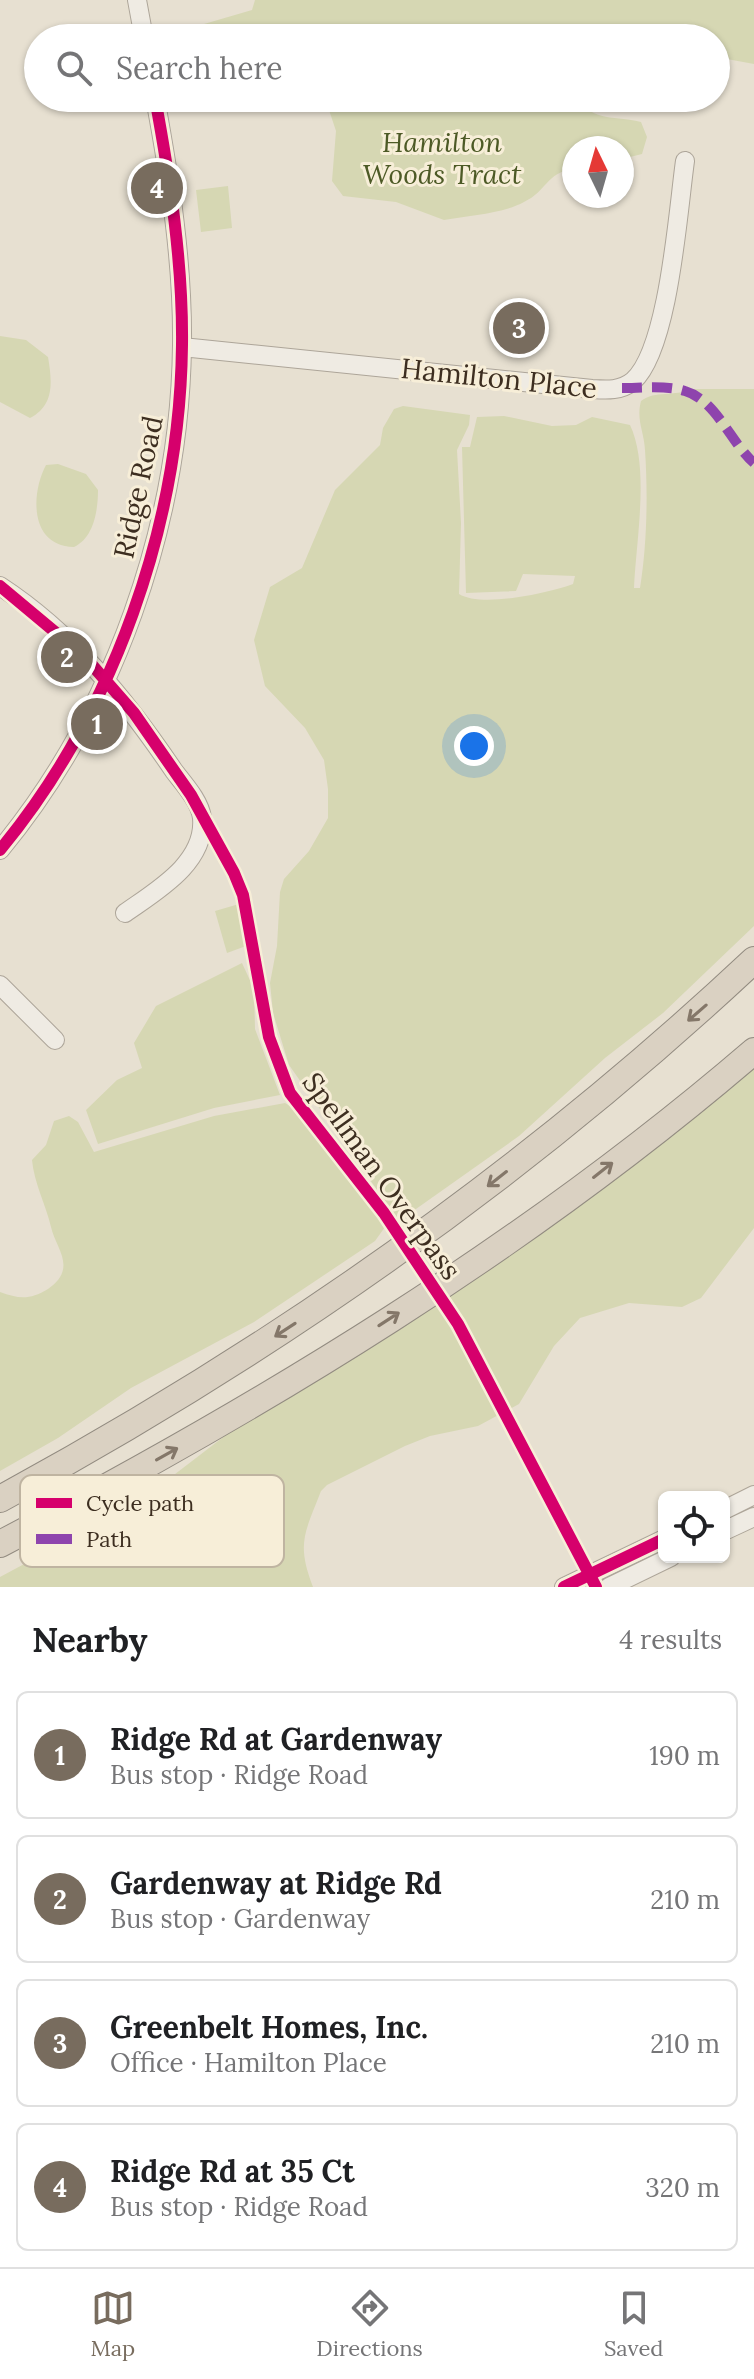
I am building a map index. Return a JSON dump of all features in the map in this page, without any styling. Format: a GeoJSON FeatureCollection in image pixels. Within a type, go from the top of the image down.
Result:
{"type":"FeatureCollection","features":[{"type":"Feature","properties":{"kind":"highway"},"geometry":{"type":"LineString","coordinates":[[42,1475],[189,1392],[389,1260],[554,1135],[754,960]]}},
{"type":"Feature","properties":{"kind":"highway"},"geometry":{"type":"LineString","coordinates":[[127,1475],[206,1432],[403,1310],[584,1185],[754,1051]]}},
{"type":"Feature","properties":{"kind":"highway"},"geometry":{"type":"LineString","coordinates":[[0,1499],[20,1488]]}},
{"type":"Feature","properties":{"kind":"highway"},"geometry":{"type":"LineString","coordinates":[[0,1544],[20,1533]]}},
{"type":"Feature","properties":{"kind":"street"},"geometry":{"type":"LineString","coordinates":[[137,0],[141,24]]}},
{"type":"Feature","properties":{"kind":"street","name":"Ridge Road"},"geometry":{"type":"LineString","coordinates":[[0,850],[53,775],[104,680],[139,591],[165,499],[178,417],[182,347],[174,224],[157,112]]}},
{"type":"Feature","properties":{"kind":"street","name":"Hamilton Place"},"geometry":{"type":"LineString","coordinates":[[182,347],[592,389],[622,388],[642,372],[652,353],[674,249],[685,161]]}},
{"type":"Feature","properties":{"kind":"street"},"geometry":{"type":"LineString","coordinates":[[0,586],[55,629],[104,680],[150,734],[202,818],[195,848],[179,874],[125,913]]}},
{"type":"Feature","properties":{"kind":"street"},"geometry":{"type":"LineString","coordinates":[[0,985],[55,1040]]}},
{"type":"Feature","properties":{"kind":"street"},"geometry":{"type":"LineString","coordinates":[[730,1507],[754,1495]]}},
{"type":"Feature","properties":{"kind":"street"},"geometry":{"type":"LineString","coordinates":[[730,1528],[754,1517]]}},
{"type":"Feature","properties":{"kind":"street"},"geometry":{"type":"LineString","coordinates":[[564,1587],[658,1542]]}},
{"type":"Feature","properties":{"kind":"street"},"geometry":{"type":"LineString","coordinates":[[609,1587],[659,1563]]}},
{"type":"Feature","properties":{"kind":"green space"},"geometry":{"type":"Polygon","coordinates":[[[255,0],[754,0],[754,64],[730,60],[730,24],[204,24],[252,10],[255,0]]]}},
{"type":"Feature","properties":{"kind":"green space","name":"Hamilton Woods Tract"},"geometry":{"type":"Polygon","coordinates":[[[330,112],[592,112],[641,122],[647,137],[642,154],[634,156],[634,136],[562,136],[562,172],[532,198],[496,212],[444,220],[396,202],[343,196],[332,181],[336,131],[330,112]]]}},
{"type":"Feature","properties":{"kind":"green space"},"geometry":{"type":"Polygon","coordinates":[[[228,186],[232,228],[201,232],[196,190],[228,186]]]}},
{"type":"Feature","properties":{"kind":"green space"},"geometry":{"type":"Polygon","coordinates":[[[0,336],[26,340],[48,357],[51,383],[48,399],[30,418],[0,402],[0,336]]]}},
{"type":"Feature","properties":{"kind":"green space"},"geometry":{"type":"Polygon","coordinates":[[[691,389],[754,389],[754,926],[663,1013],[605,1058],[519,1136],[399,1221],[289,1065],[273,1013],[270,983],[277,946],[280,892],[284,879],[309,851],[328,818],[328,789],[324,760],[305,728],[265,686],[254,640],[270,587],[302,568],[335,490],[380,445],[383,428],[394,409],[403,406],[470,415],[469,425],[457,450],[461,523],[459,594],[483,600],[515,598],[548,591],[573,584],[575,576],[523,574],[516,591],[466,593],[462,447],[470,447],[477,417],[504,416],[552,426],[576,425],[592,417],[630,425],[636,442],[641,483],[634,588],[640,588],[647,502],[645,450],[639,414],[641,401],[691,389]]]}},
{"type":"Feature","properties":{"kind":"green space"},"geometry":{"type":"Polygon","coordinates":[[[58,464],[86,474],[98,490],[96,514],[90,530],[74,547],[49,538],[41,528],[38,516],[36,503],[41,477],[46,465],[58,464]]]}},
{"type":"Feature","properties":{"kind":"green space"},"geometry":{"type":"Polygon","coordinates":[[[239,904],[246,946],[227,953],[215,911],[239,904]]]}},
{"type":"Feature","properties":{"kind":"green space"},"geometry":{"type":"Polygon","coordinates":[[[242,963],[254,989],[255,1029],[280,1095],[214,1108],[98,1144],[86,1110],[117,1080],[142,1068],[134,1043],[156,1006],[242,963]]]}},
{"type":"Feature","properties":{"kind":"green space"},"geometry":{"type":"Polygon","coordinates":[[[754,1055],[754,1228],[701,1298],[682,1307],[629,1303],[580,1318],[554,1346],[519,1404],[478,1426],[430,1436],[405,1446],[327,1485],[321,1491],[305,1538],[305,1559],[313,1587],[0,1587],[0,1577],[20,1566],[284,1567],[284,1475],[174,1475],[312,1369],[754,1055]]]}},
{"type":"Feature","properties":{"kind":"green space"},"geometry":{"type":"Polygon","coordinates":[[[285,1103],[326,1142],[385,1227],[375,1241],[254,1322],[131,1388],[58,1438],[0,1471],[0,1292],[30,1297],[48,1289],[62,1274],[63,1258],[32,1160],[46,1145],[54,1121],[69,1116],[78,1122],[94,1152],[214,1116],[285,1103]]]}},
{"type":"Feature","properties":{"kind":"marked path"},"geometry":{"type":"LineString","coordinates":[[622,388],[670,388],[696,396],[714,412],[754,463]]}},
{"type":"Feature","properties":{"kind":"cycle path"},"geometry":{"type":"LineString","coordinates":[[0,850],[40,796],[76,738],[107,677],[133,613],[154,547],[169,480],[178,412],[182,314],[174,221],[158,112]]}},
{"type":"Feature","properties":{"kind":"cycle path","name":"Spellman Overpass"},"geometry":{"type":"LineString","coordinates":[[0,586],[85,657],[134,713],[191,795],[243,895],[269,1037],[290,1093],[384,1213],[458,1324],[596,1587]]}},
{"type":"Feature","properties":{"kind":"cycle path"},"geometry":{"type":"LineString","coordinates":[[564,1587],[658,1542]]}},
{"type":"Feature","properties":{"kind":"place","name":"Ridge Rd at 35 Ct"},"geometry":{"type":"Point","coordinates":[157,188]}},
{"type":"Feature","properties":{"kind":"place","name":"Greenbelt Homes, Inc."},"geometry":{"type":"Point","coordinates":[519,328]}},
{"type":"Feature","properties":{"kind":"place","name":"Gardenway at Ridge Rd"},"geometry":{"type":"Point","coordinates":[67,657]}},
{"type":"Feature","properties":{"kind":"place","name":"Ridge Rd at Gardenway"},"geometry":{"type":"Point","coordinates":[97,724]}}]}
